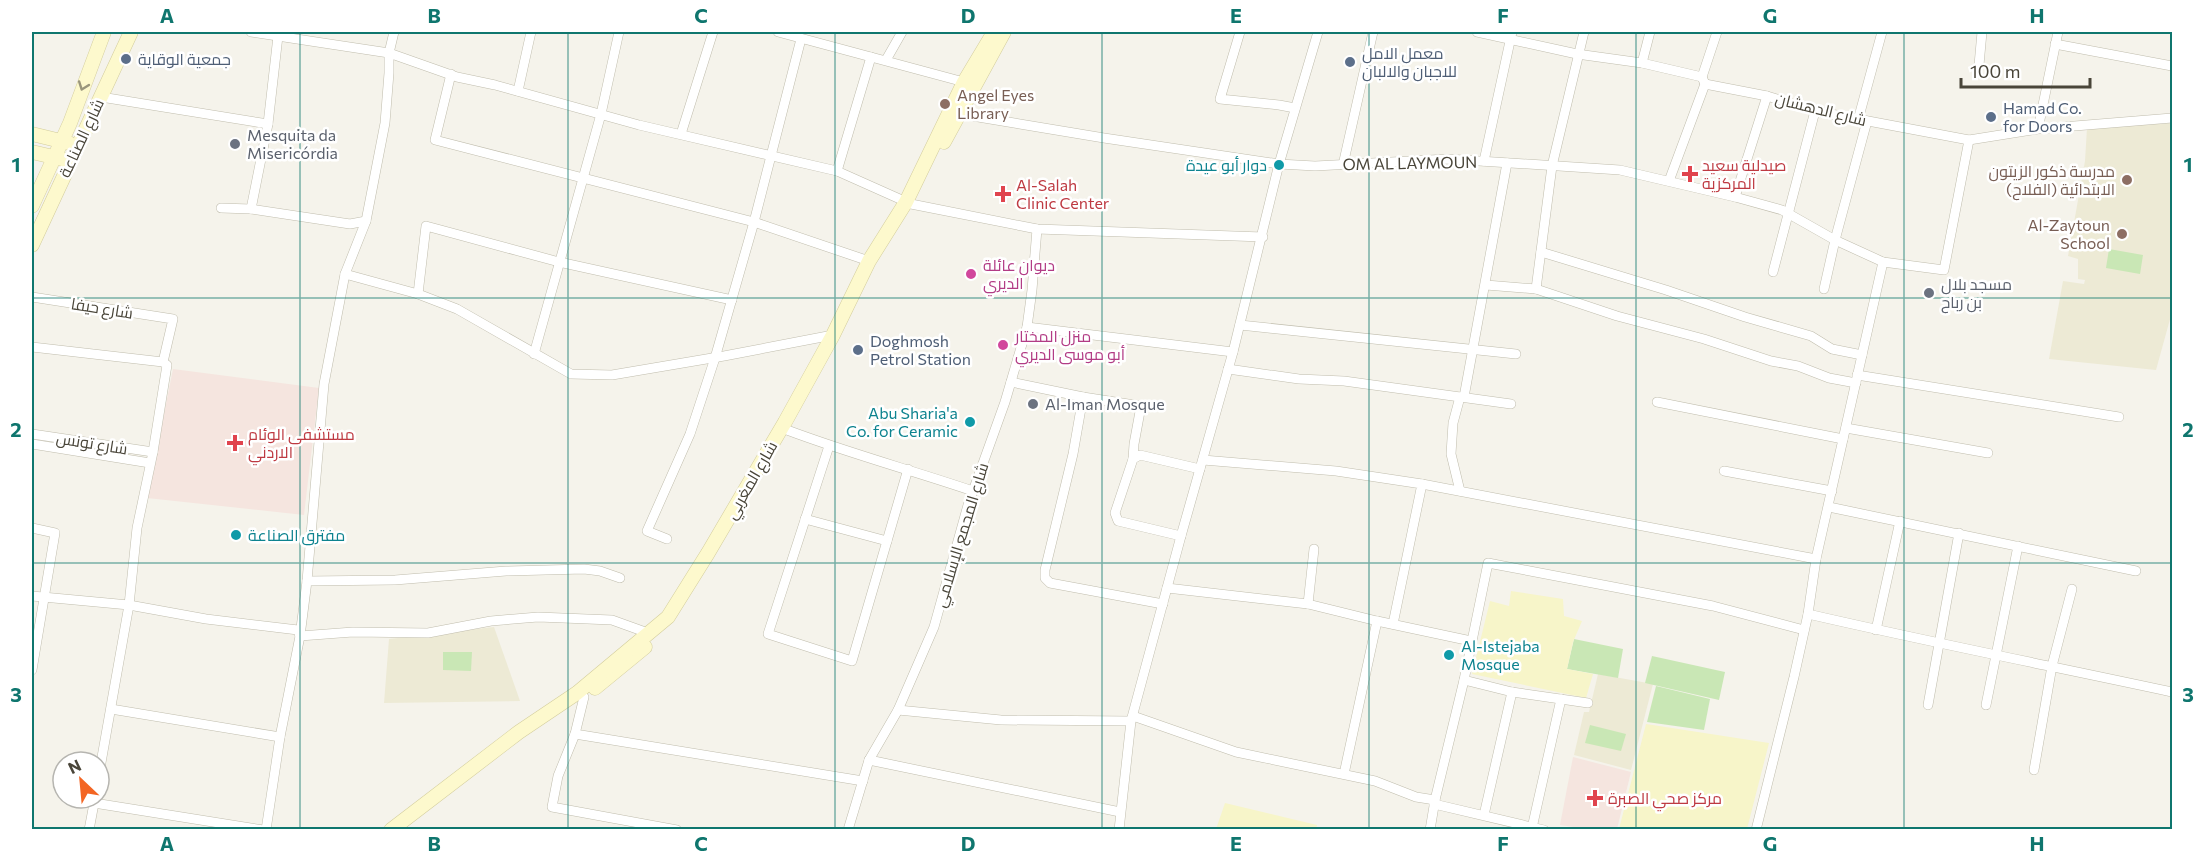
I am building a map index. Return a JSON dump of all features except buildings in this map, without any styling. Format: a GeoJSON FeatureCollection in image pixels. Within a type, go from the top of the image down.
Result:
{"type":"FeatureCollection","features":[{"type":"Feature","properties":{"kind":"main road","name":"شارع الصناعة"},"geometry":{"type":"LineString","coordinates":[[32,206],[62,140],[105,32]]}},
{"type":"Feature","properties":{"kind":"main road","name":"شارع الصناعة"},"geometry":{"type":"LineString","coordinates":[[32,244],[130,32]]}},
{"type":"Feature","properties":{"kind":"main road","name":"شارع المغربي"},"geometry":{"type":"LineString","coordinates":[[391,830],[519,732],[578,693],[668,617],[704,560],[833,334],[869,261],[908,203],[964,82],[994,32]]}},
{"type":"Feature","properties":{"kind":"main road","name":"شارع المغربي"},"geometry":{"type":"LineString","coordinates":[[406,830],[532,732],[612,676],[661,633],[684,609],[787,430],[908,203],[1004,32]]}},
{"type":"Feature","properties":{"kind":"main road"},"geometry":{"type":"LineString","coordinates":[[32,134],[62,140],[77,147]]}},
{"type":"Feature","properties":{"kind":"main road"},"geometry":{"type":"LineString","coordinates":[[32,152],[70,161]]}},
{"type":"Feature","properties":{"kind":"street"},"geometry":{"type":"LineString","coordinates":[[251,32],[389,53],[451,74],[601,114],[837,171],[908,203],[1037,229],[1263,237]]}},
{"type":"Feature","properties":{"kind":"street"},"geometry":{"type":"LineString","coordinates":[[111,803],[264,830],[300,636],[324,384],[345,274],[366,221],[385,123],[389,53],[394,32]]}},
{"type":"Feature","properties":{"kind":"street"},"geometry":{"type":"LineString","coordinates":[[518,91],[531,32]]}},
{"type":"Feature","properties":{"kind":"street"},"geometry":{"type":"LineString","coordinates":[[534,354],[601,114],[619,32]]}},
{"type":"Feature","properties":{"kind":"street"},"geometry":{"type":"LineString","coordinates":[[681,134],[712,32]]}},
{"type":"Feature","properties":{"kind":"street"},"geometry":{"type":"LineString","coordinates":[[778,32],[964,82]]}},
{"type":"Feature","properties":{"kind":"street"},"geometry":{"type":"LineString","coordinates":[[886,60],[902,32]]}},
{"type":"Feature","properties":{"kind":"street"},"geometry":{"type":"LineString","coordinates":[[1240,32],[1220,99],[1295,108]]}},
{"type":"Feature","properties":{"kind":"street"},"geometry":{"type":"LineString","coordinates":[[1119,830],[1132,718],[1233,352],[1263,237],[1279,164],[1318,32]]}},
{"type":"Feature","properties":{"kind":"street"},"geometry":{"type":"LineString","coordinates":[[1343,165],[1372,32]]}},
{"type":"Feature","properties":{"kind":"street","name":"شارع الدهشان"},"geometry":{"type":"LineString","coordinates":[[1478,32],[1512,35],[1577,54],[1642,63],[1815,111],[1969,140],[2038,129],[2172,118]]}},
{"type":"Feature","properties":{"kind":"street"},"geometry":{"type":"LineString","coordinates":[[1536,289],[1551,166],[1584,32]]}},
{"type":"Feature","properties":{"kind":"street"},"geometry":{"type":"LineString","coordinates":[[1642,63],[1650,32]]}},
{"type":"Feature","properties":{"kind":"street"},"geometry":{"type":"LineString","coordinates":[[1669,181],[1717,32]]}},
{"type":"Feature","properties":{"kind":"street"},"geometry":{"type":"LineString","coordinates":[[1824,289],[1882,32]]}},
{"type":"Feature","properties":{"kind":"street"},"geometry":{"type":"LineString","coordinates":[[1979,65],[1982,32]]}},
{"type":"Feature","properties":{"kind":"street"},"geometry":{"type":"LineString","coordinates":[[2038,129],[2058,32]]}},
{"type":"Feature","properties":{"kind":"street"},"geometry":{"type":"LineString","coordinates":[[1484,162],[1512,35]]}},
{"type":"Feature","properties":{"kind":"street"},"geometry":{"type":"LineString","coordinates":[[250,209],[268,124],[278,36]]}},
{"type":"Feature","properties":{"kind":"street"},"geometry":{"type":"LineString","coordinates":[[667,539],[647,531],[690,434],[715,358],[754,222],[801,39]]}},
{"type":"Feature","properties":{"kind":"street"},"geometry":{"type":"LineString","coordinates":[[2055,44],[2172,66]]}},
{"type":"Feature","properties":{"kind":"street"},"geometry":{"type":"LineString","coordinates":[[837,171],[871,57]]}},
{"type":"Feature","properties":{"kind":"street"},"geometry":{"type":"LineString","coordinates":[[451,74],[435,140],[754,222],[869,261]]}},
{"type":"Feature","properties":{"kind":"street"},"geometry":{"type":"LineString","coordinates":[[1735,197],[1767,96]]}},
{"type":"Feature","properties":{"kind":"street"},"geometry":{"type":"LineString","coordinates":[[101,97],[268,124]]}},
{"type":"Feature","properties":{"kind":"street"},"geometry":{"type":"LineString","coordinates":[[1773,272],[1815,111]]}},
{"type":"Feature","properties":{"kind":"street","name":"OM AL LAYMOUN"},"geometry":{"type":"LineString","coordinates":[[960,114],[1279,164],[1315,166],[1448,159],[1620,170],[1782,210],[1835,240],[1883,262],[1944,270],[1969,140]]}},
{"type":"Feature","properties":{"kind":"street"},"geometry":{"type":"LineString","coordinates":[[1460,491],[1451,454],[1453,423],[1462,397],[1486,285],[1507,163]]}},
{"type":"Feature","properties":{"kind":"street"},"geometry":{"type":"LineString","coordinates":[[221,208],[250,209],[350,224],[366,221]]}},
{"type":"Feature","properties":{"kind":"street"},"geometry":{"type":"LineString","coordinates":[[418,294],[426,226],[559,262],[732,300]]}},
{"type":"Feature","properties":{"kind":"street","name":"شارع المجمع الإسلامي"},"geometry":{"type":"LineString","coordinates":[[848,830],[869,760],[898,710],[934,627],[973,491],[1011,382],[1027,327],[1037,229]]}},
{"type":"Feature","properties":{"kind":"street"},"geometry":{"type":"LineString","coordinates":[[1541,252],[1811,336],[1832,349],[1862,355]]}},
{"type":"Feature","properties":{"kind":"street"},"geometry":{"type":"LineString","coordinates":[[1756,830],[1808,614],[1816,560],[1883,262]]}},
{"type":"Feature","properties":{"kind":"street"},"geometry":{"type":"LineString","coordinates":[[345,274],[418,294],[457,309],[571,374],[612,375],[715,358],[833,334]]}},
{"type":"Feature","properties":{"kind":"street"},"geometry":{"type":"LineString","coordinates":[[1486,285],[1536,289],[1617,316],[1704,339],[1771,361],[1803,368],[1829,378],[1857,379],[2119,417]]}},
{"type":"Feature","properties":{"kind":"street","name":"شارع حيفا"},"geometry":{"type":"LineString","coordinates":[[32,297],[173,320],[163,362]]}},
{"type":"Feature","properties":{"kind":"street"},"geometry":{"type":"LineString","coordinates":[[1240,325],[1516,354]]}},
{"type":"Feature","properties":{"kind":"street"},"geometry":{"type":"LineString","coordinates":[[1027,327],[1233,352]]}},
{"type":"Feature","properties":{"kind":"street"},"geometry":{"type":"LineString","coordinates":[[32,347],[163,362],[168,365],[137,528],[129,605],[103,750]]}},
{"type":"Feature","properties":{"kind":"street"},"geometry":{"type":"LineString","coordinates":[[1228,369],[1299,379],[1344,381],[1511,404]]}},
{"type":"Feature","properties":{"kind":"street"},"geometry":{"type":"LineString","coordinates":[[1011,382],[1083,398],[1141,406],[1133,459],[1116,518],[1118,521],[1181,536]]}},
{"type":"Feature","properties":{"kind":"street"},"geometry":{"type":"LineString","coordinates":[[1083,398],[1045,578],[1050,583],[1163,604]]}},
{"type":"Feature","properties":{"kind":"street"},"geometry":{"type":"LineString","coordinates":[[1657,402],[1843,439]]}},
{"type":"Feature","properties":{"kind":"street"},"geometry":{"type":"LineString","coordinates":[[1846,428],[1988,453]]}},
{"type":"Feature","properties":{"kind":"street"},"geometry":{"type":"LineString","coordinates":[[787,430],[830,446],[973,491]]}},
{"type":"Feature","properties":{"kind":"street","name":"شارع تونس"},"geometry":{"type":"LineString","coordinates":[[32,434],[153,452]]}},
{"type":"Feature","properties":{"kind":"street","name":"شارع تونس"},"geometry":{"type":"LineString","coordinates":[[32,444],[150,463]]}},
{"type":"Feature","properties":{"kind":"street"},"geometry":{"type":"LineString","coordinates":[[830,446],[768,634],[852,661],[908,469]]}},
{"type":"Feature","properties":{"kind":"street"},"geometry":{"type":"LineString","coordinates":[[1133,459],[1140,455],[1202,465],[1336,471],[1460,491],[1816,560]]}},
{"type":"Feature","properties":{"kind":"street"},"geometry":{"type":"LineString","coordinates":[[1724,471],[1832,491]]}},
{"type":"Feature","properties":{"kind":"street"},"geometry":{"type":"LineString","coordinates":[[1392,624],[1422,484]]}},
{"type":"Feature","properties":{"kind":"street"},"geometry":{"type":"LineString","coordinates":[[1829,507],[2136,571]]}},
{"type":"Feature","properties":{"kind":"street"},"geometry":{"type":"LineString","coordinates":[[805,519],[887,541]]}},
{"type":"Feature","properties":{"kind":"street"},"geometry":{"type":"LineString","coordinates":[[1876,630],[1900,521]]}},
{"type":"Feature","properties":{"kind":"street"},"geometry":{"type":"LineString","coordinates":[[32,528],[55,533],[32,670]]}},
{"type":"Feature","properties":{"kind":"street"},"geometry":{"type":"LineString","coordinates":[[1928,705],[1959,533]]}},
{"type":"Feature","properties":{"kind":"street"},"geometry":{"type":"LineString","coordinates":[[1986,705],[2018,546]]}},
{"type":"Feature","properties":{"kind":"street"},"geometry":{"type":"LineString","coordinates":[[1308,604],[1314,549]]}},
{"type":"Feature","properties":{"kind":"street"},"geometry":{"type":"LineString","coordinates":[[1430,830],[1488,563],[1713,606],[1804,630]]}},
{"type":"Feature","properties":{"kind":"street"},"geometry":{"type":"LineString","coordinates":[[307,581],[395,580],[506,571],[584,569],[600,571],[620,578]]}},
{"type":"Feature","properties":{"kind":"street"},"geometry":{"type":"LineString","coordinates":[[1167,588],[1308,604],[1471,641]]}},
{"type":"Feature","properties":{"kind":"street"},"geometry":{"type":"LineString","coordinates":[[2034,770],[2052,666],[2072,589]]}},
{"type":"Feature","properties":{"kind":"street"},"geometry":{"type":"LineString","coordinates":[[32,596],[129,605],[298,630],[300,636]]}},
{"type":"Feature","properties":{"kind":"street"},"geometry":{"type":"LineString","coordinates":[[1808,614],[1938,644],[2172,692]]}},
{"type":"Feature","properties":{"kind":"street"},"geometry":{"type":"LineString","coordinates":[[300,636],[352,632],[428,633],[491,621],[538,617],[612,620],[648,633]]}},
{"type":"Feature","properties":{"kind":"street"},"geometry":{"type":"LineString","coordinates":[[1344,774],[1377,621]]}},
{"type":"Feature","properties":{"kind":"street"},"geometry":{"type":"LineString","coordinates":[[1464,680],[1512,692],[1588,704]]}},
{"type":"Feature","properties":{"kind":"street"},"geometry":{"type":"LineString","coordinates":[[1484,815],[1512,692]]}},
{"type":"Feature","properties":{"kind":"street"},"geometry":{"type":"LineString","coordinates":[[584,697],[575,734],[558,776],[552,807],[677,830]]}},
{"type":"Feature","properties":{"kind":"street"},"geometry":{"type":"LineString","coordinates":[[1532,828],[1561,699]]}},
{"type":"Feature","properties":{"kind":"street"},"geometry":{"type":"LineString","coordinates":[[111,709],[280,737]]}},
{"type":"Feature","properties":{"kind":"street"},"geometry":{"type":"LineString","coordinates":[[898,710],[1001,720],[1132,718],[1236,752],[1375,781],[1416,797],[1544,830]]}},
{"type":"Feature","properties":{"kind":"street"},"geometry":{"type":"LineString","coordinates":[[575,734],[863,781]]}},
{"type":"Feature","properties":{"kind":"street"},"geometry":{"type":"LineString","coordinates":[[869,760],[1120,812]]}},
{"type":"Feature","properties":{"kind":"street"},"geometry":{"type":"LineString","coordinates":[[89,830],[92,810]]}},
{"type":"Feature","properties":{"kind":"shaded area"},"geometry":{"type":"Polygon","coordinates":[[[2172,123],[2172,312],[2156,370],[2049,359],[2063,281],[2084,284],[2085,280],[2078,279],[2078,259],[2068,256],[2085,161],[2087,128],[2172,123]]]}},
{"type":"Feature","properties":{"kind":"shaded area","name":"مستشفى الوئام الاردني"},"geometry":{"type":"Polygon","coordinates":[[[173,369],[319,388],[304,515],[147,498],[173,369]]]}},
{"type":"Feature","properties":{"kind":"shaded area"},"geometry":{"type":"Polygon","coordinates":[[[494,627],[520,701],[384,703],[389,639],[494,627]]]}},
{"type":"Feature","properties":{"kind":"shaded area"},"geometry":{"type":"Polygon","coordinates":[[[1598,674],[1653,684],[1631,770],[1574,755],[1584,712],[1589,712],[1598,674]]]}},
{"type":"Feature","properties":{"kind":"shaded area","name":"مركز صحي الصبرة"},"geometry":{"type":"Polygon","coordinates":[[[1573,757],[1631,772],[1617,829],[1587,829],[1560,825],[1573,757]]]}},
{"type":"Feature","properties":{"kind":"green space"},"geometry":{"type":"Polygon","coordinates":[[[2109,249],[2143,255],[2140,274],[2106,268],[2109,249]]]}},
{"type":"Feature","properties":{"kind":"green space"},"geometry":{"type":"Polygon","coordinates":[[[1574,639],[1623,649],[1618,678],[1567,669],[1574,639]]]}},
{"type":"Feature","properties":{"kind":"green space"},"geometry":{"type":"Polygon","coordinates":[[[443,652],[472,652],[471,671],[443,670],[443,652]]]}},
{"type":"Feature","properties":{"kind":"green space"},"geometry":{"type":"Polygon","coordinates":[[[1652,656],[1725,672],[1719,700],[1645,683],[1652,656]]]}},
{"type":"Feature","properties":{"kind":"green space"},"geometry":{"type":"Polygon","coordinates":[[[1656,686],[1710,699],[1704,730],[1647,722],[1656,686]]]}},
{"type":"Feature","properties":{"kind":"green space"},"geometry":{"type":"Polygon","coordinates":[[[1590,725],[1626,734],[1621,751],[1585,743],[1590,725]]]}},
{"type":"Feature","properties":{"kind":"sand"},"geometry":{"type":"Polygon","coordinates":[[[1511,591],[1563,599],[1564,616],[1582,621],[1573,642],[1567,669],[1593,674],[1586,698],[1472,674],[1490,601],[1509,606],[1511,591]]]}},
{"type":"Feature","properties":{"kind":"sand"},"geometry":{"type":"Polygon","coordinates":[[[1646,724],[1769,743],[1747,829],[1619,829],[1646,724]]]}},
{"type":"Feature","properties":{"kind":"sand"},"geometry":{"type":"Polygon","coordinates":[[[1225,803],[1317,825],[1316,830],[1216,829],[1225,803]]]}},
{"type":"Feature","properties":{"kind":"place","name":"جمعية الوقاية"},"geometry":{"type":"Point","coordinates":[126,59]}},
{"type":"Feature","properties":{"kind":"place","name":"معمل الامل للاجبان والالبان"},"geometry":{"type":"Point","coordinates":[1350,62]}},
{"type":"Feature","properties":{"kind":"place","name":"Angel Eyes Library"},"geometry":{"type":"Point","coordinates":[945,104]}},
{"type":"Feature","properties":{"kind":"place","name":"Hamad Co. for Doors"},"geometry":{"type":"Point","coordinates":[1991,117]}},
{"type":"Feature","properties":{"kind":"place","name":"Mesquita da Misericórdia"},"geometry":{"type":"Point","coordinates":[235,144]}},
{"type":"Feature","properties":{"kind":"place","name":"دوار أبو عيدة"},"geometry":{"type":"Point","coordinates":[1279,165]}},
{"type":"Feature","properties":{"kind":"place","name":"صيدلية سعيد المركزية"},"geometry":{"type":"Point","coordinates":[1690,174]}},
{"type":"Feature","properties":{"kind":"place","name":"مدرسة ذكور الزيتون الابتدائية (الفلاح)"},"geometry":{"type":"Point","coordinates":[2127,180]}},
{"type":"Feature","properties":{"kind":"place","name":"Al-Salah Clinic Center"},"geometry":{"type":"Point","coordinates":[1003,194]}},
{"type":"Feature","properties":{"kind":"place","name":"Al-Zaytoun School"},"geometry":{"type":"Point","coordinates":[2122,234]}},
{"type":"Feature","properties":{"kind":"place","name":"ديوان عائلة الديري"},"geometry":{"type":"Point","coordinates":[971,274]}},
{"type":"Feature","properties":{"kind":"place","name":"مسجد بلال بن رباح"},"geometry":{"type":"Point","coordinates":[1929,293]}},
{"type":"Feature","properties":{"kind":"place","name":"منزل المختار أبو موسى الديري"},"geometry":{"type":"Point","coordinates":[1003,345]}},
{"type":"Feature","properties":{"kind":"place","name":"Doghmosh Petrol Station"},"geometry":{"type":"Point","coordinates":[858,350]}},
{"type":"Feature","properties":{"kind":"place","name":"Al-Iman Mosque"},"geometry":{"type":"Point","coordinates":[1033,404]}},
{"type":"Feature","properties":{"kind":"place","name":"Abu Sharia'a Co. for Ceramic"},"geometry":{"type":"Point","coordinates":[970,422]}},
{"type":"Feature","properties":{"kind":"place","name":"مستشفى الوئام الاردني"},"geometry":{"type":"Point","coordinates":[235,443]}},
{"type":"Feature","properties":{"kind":"place","name":"مفترق الصناعة"},"geometry":{"type":"Point","coordinates":[236,535]}},
{"type":"Feature","properties":{"kind":"place","name":"Al-Istejaba Mosque"},"geometry":{"type":"Point","coordinates":[1449,655]}},
{"type":"Feature","properties":{"kind":"place","name":"مركز صحي الصبرة"},"geometry":{"type":"Point","coordinates":[1595,798]}}]}
